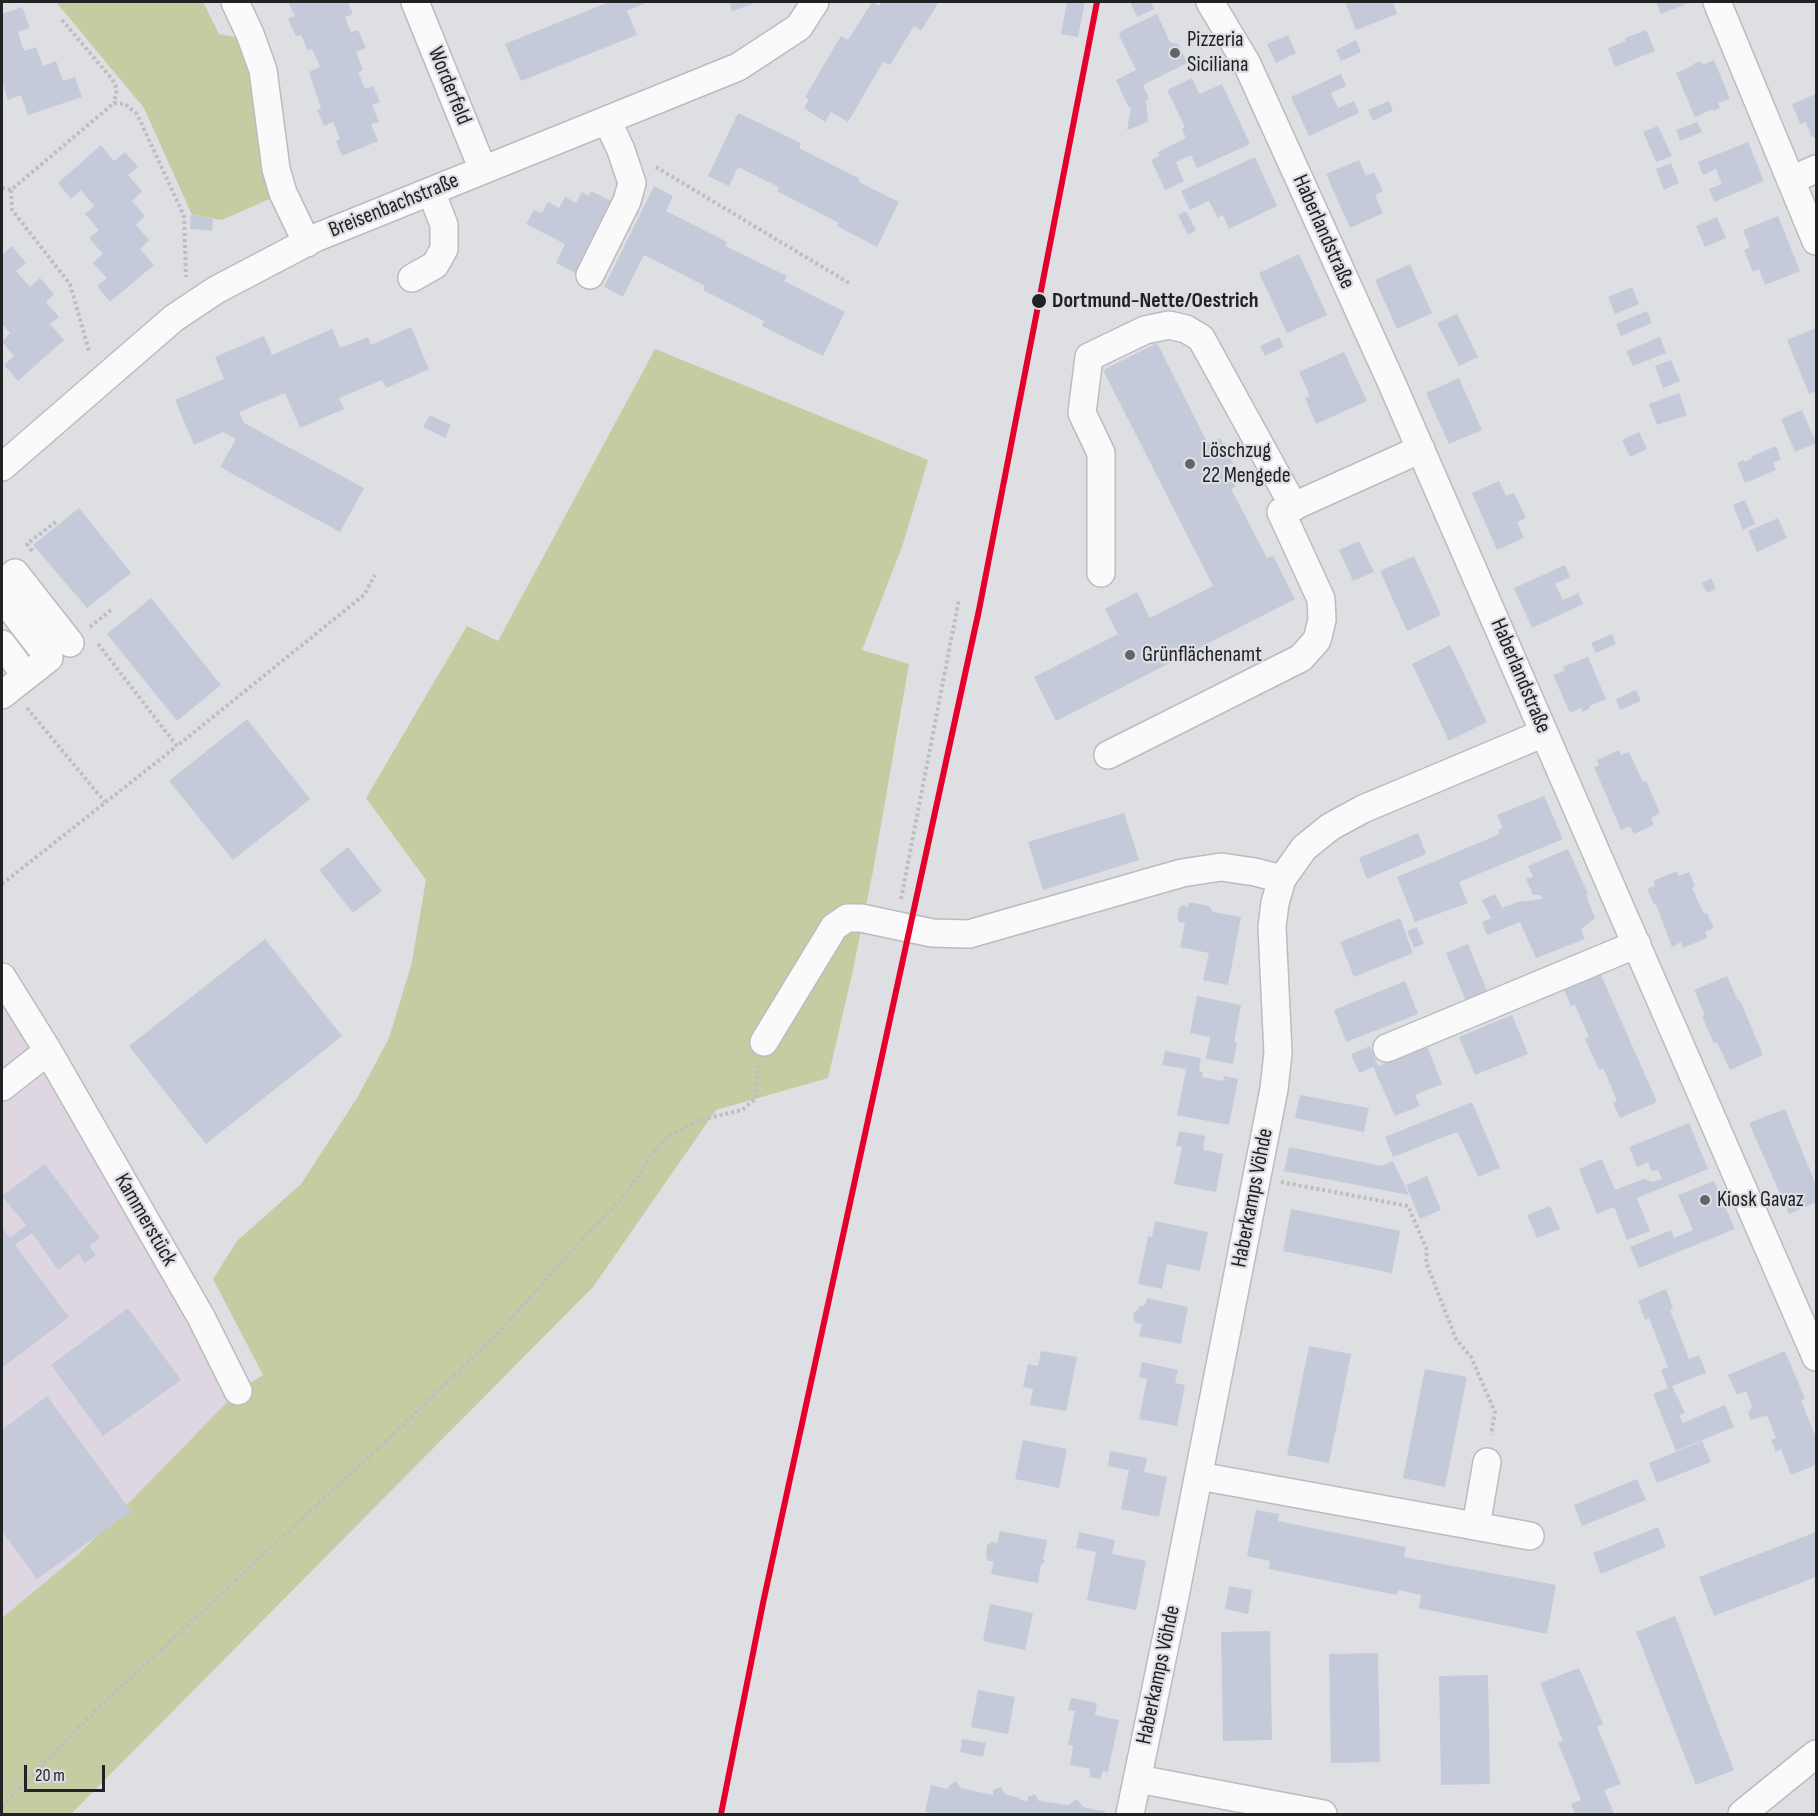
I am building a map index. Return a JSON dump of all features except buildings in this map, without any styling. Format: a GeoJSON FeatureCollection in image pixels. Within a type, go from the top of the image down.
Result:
{"type":"FeatureCollection","features":[{"type":"Feature","properties":{"kind":"street"},"geometry":{"type":"LineString","coordinates":[[235,2],[263,70],[276,169],[307,243]]}},
{"type":"Feature","properties":{"kind":"street","name":"Worderfeld"},"geometry":{"type":"LineString","coordinates":[[415,2],[483,170]]}},
{"type":"Feature","properties":{"kind":"street","name":"Breisenbachstraße"},"geometry":{"type":"LineString","coordinates":[[2,466],[174,318],[216,290],[307,243],[738,67],[799,27],[815,2]]}},
{"type":"Feature","properties":{"kind":"street","name":"Haberlandstraße"},"geometry":{"type":"LineString","coordinates":[[1210,2],[1247,64],[1421,449],[1816,1357]]}},
{"type":"Feature","properties":{"kind":"street"},"geometry":{"type":"LineString","coordinates":[[1717,2],[1816,241]]}},
{"type":"Feature","properties":{"kind":"street"},"geometry":{"type":"LineString","coordinates":[[590,275],[627,201],[632,183],[621,150],[607,120]]}},
{"type":"Feature","properties":{"kind":"street"},"geometry":{"type":"LineString","coordinates":[[1791,180],[1816,169]]}},
{"type":"Feature","properties":{"kind":"street"},"geometry":{"type":"LineString","coordinates":[[412,278],[435,265],[444,249],[444,225],[432,191]]}},
{"type":"Feature","properties":{"kind":"street"},"geometry":{"type":"LineString","coordinates":[[1101,573],[1101,453],[1082,413],[1089,357],[1145,330],[1169,325],[1186,329],[1201,338],[1294,507]]}},
{"type":"Feature","properties":{"kind":"street"},"geometry":{"type":"LineString","coordinates":[[1108,755],[1301,658],[1317,640],[1322,620],[1321,599],[1281,512],[1421,449]]}},
{"type":"Feature","properties":{"kind":"street"},"geometry":{"type":"LineString","coordinates":[[2,584],[15,573],[82,641]]}},
{"type":"Feature","properties":{"kind":"street"},"geometry":{"type":"LineString","coordinates":[[2,597],[49,658],[13,686],[2,644]]}},
{"type":"Feature","properties":{"kind":"street","name":"Haberkamps Vöhde"},"geometry":{"type":"LineString","coordinates":[[1130,1815],[1257,1178],[1278,1053],[1272,927],[1275,903],[1282,879],[1304,848],[1330,827],[1363,809],[1544,733]]}},
{"type":"Feature","properties":{"kind":"street"},"geometry":{"type":"LineString","coordinates":[[764,1042],[834,927],[847,918],[861,918],[932,933],[969,934],[1182,873],[1221,867],[1256,872],[1282,879]]}},
{"type":"Feature","properties":{"kind":"street"},"geometry":{"type":"LineString","coordinates":[[1387,1048],[1637,944]]}},
{"type":"Feature","properties":{"kind":"street","name":"Kammerstück"},"geometry":{"type":"LineString","coordinates":[[2,976],[48,1051],[201,1317],[238,1391]]}},
{"type":"Feature","properties":{"kind":"street"},"geometry":{"type":"LineString","coordinates":[[2,1087],[48,1051]]}},
{"type":"Feature","properties":{"kind":"street"},"geometry":{"type":"LineString","coordinates":[[1476,1526],[1487,1462]]}},
{"type":"Feature","properties":{"kind":"street"},"geometry":{"type":"LineString","coordinates":[[1199,1476],[1530,1536]]}},
{"type":"Feature","properties":{"kind":"street"},"geometry":{"type":"LineString","coordinates":[[1742,1815],[1816,1754]]}},
{"type":"Feature","properties":{"kind":"street"},"geometry":{"type":"LineString","coordinates":[[1138,1779],[1323,1815]]}},
{"type":"Feature","properties":{"kind":"path"},"geometry":{"type":"LineString","coordinates":[[11,190],[114,103],[117,89],[112,79],[62,20]]}},
{"type":"Feature","properties":{"kind":"path"},"geometry":{"type":"LineString","coordinates":[[114,103],[125,104],[137,114],[184,216],[186,279]]}},
{"type":"Feature","properties":{"kind":"path"},"geometry":{"type":"LineString","coordinates":[[655,166],[849,283]]}},
{"type":"Feature","properties":{"kind":"path"},"geometry":{"type":"LineString","coordinates":[[2,188],[11,190]]}},
{"type":"Feature","properties":{"kind":"path"},"geometry":{"type":"LineString","coordinates":[[11,190],[12,210],[70,284],[89,351]]}},
{"type":"Feature","properties":{"kind":"path"},"geometry":{"type":"LineString","coordinates":[[34,553],[27,544],[57,520]]}},
{"type":"Feature","properties":{"kind":"path"},"geometry":{"type":"LineString","coordinates":[[2,884],[364,595],[375,575]]}},
{"type":"Feature","properties":{"kind":"path"},"geometry":{"type":"LineString","coordinates":[[904,882],[959,599]]}},
{"type":"Feature","properties":{"kind":"path"},"geometry":{"type":"LineString","coordinates":[[86,616],[93,625]]}},
{"type":"Feature","properties":{"kind":"path"},"geometry":{"type":"LineString","coordinates":[[82,641],[177,746]]}},
{"type":"Feature","properties":{"kind":"path"},"geometry":{"type":"LineString","coordinates":[[13,686],[105,802]]}},
{"type":"Feature","properties":{"kind":"path"},"geometry":{"type":"LineString","coordinates":[[2,1806],[97,1709],[405,1423],[500,1331],[629,1190],[652,1153],[667,1137],[700,1120],[742,1110],[756,1098],[757,1070],[764,1042]]}},
{"type":"Feature","properties":{"kind":"path"},"geometry":{"type":"LineString","coordinates":[[1257,1178],[1408,1206],[1427,1250],[1426,1262],[1456,1339],[1471,1357],[1495,1412],[1487,1462]]}},
{"type":"Feature","properties":{"kind":"shaded area"},"geometry":{"type":"Polygon","coordinates":[[[2,977],[238,1391],[79,1554],[2,1618],[2,977]]]}},
{"type":"Feature","properties":{"kind":"green space"},"geometry":{"type":"Polygon","coordinates":[[[56,2],[203,2],[219,34],[245,39],[276,196],[222,220],[192,215],[144,108],[56,2]]]}},
{"type":"Feature","properties":{"kind":"green space"},"geometry":{"type":"Polygon","coordinates":[[[655,349],[928,460],[903,544],[862,650],[909,664],[873,871],[828,1078],[716,1110],[593,1287],[71,1814],[2,1814],[2,1618],[79,1554],[238,1391],[263,1375],[213,1279],[237,1241],[301,1184],[357,1098],[389,1038],[412,962],[426,880],[366,798],[467,626],[498,641],[655,349]]]}},
{"type":"Feature","properties":{"kind":"transit line"},"geometry":{"type":"LineString","coordinates":[[721,1814],[763,1603],[979,610],[1097,2]]}},
{"type":"Feature","properties":{"kind":"place","name":"Pizzeria Siciliana"},"geometry":{"type":"Point","coordinates":[1175,53]}},
{"type":"Feature","properties":{"kind":"place","name":"Dortmund-Nette/Oestrich"},"geometry":{"type":"Point","coordinates":[1039,301]}},
{"type":"Feature","properties":{"kind":"place","name":"Löschzug 22 Mengede"},"geometry":{"type":"Point","coordinates":[1190,464]}},
{"type":"Feature","properties":{"kind":"place","name":"Grünflächenamt"},"geometry":{"type":"Point","coordinates":[1130,655]}},
{"type":"Feature","properties":{"kind":"place","name":"Kiosk Gavaz"},"geometry":{"type":"Point","coordinates":[1705,1200]}}]}
